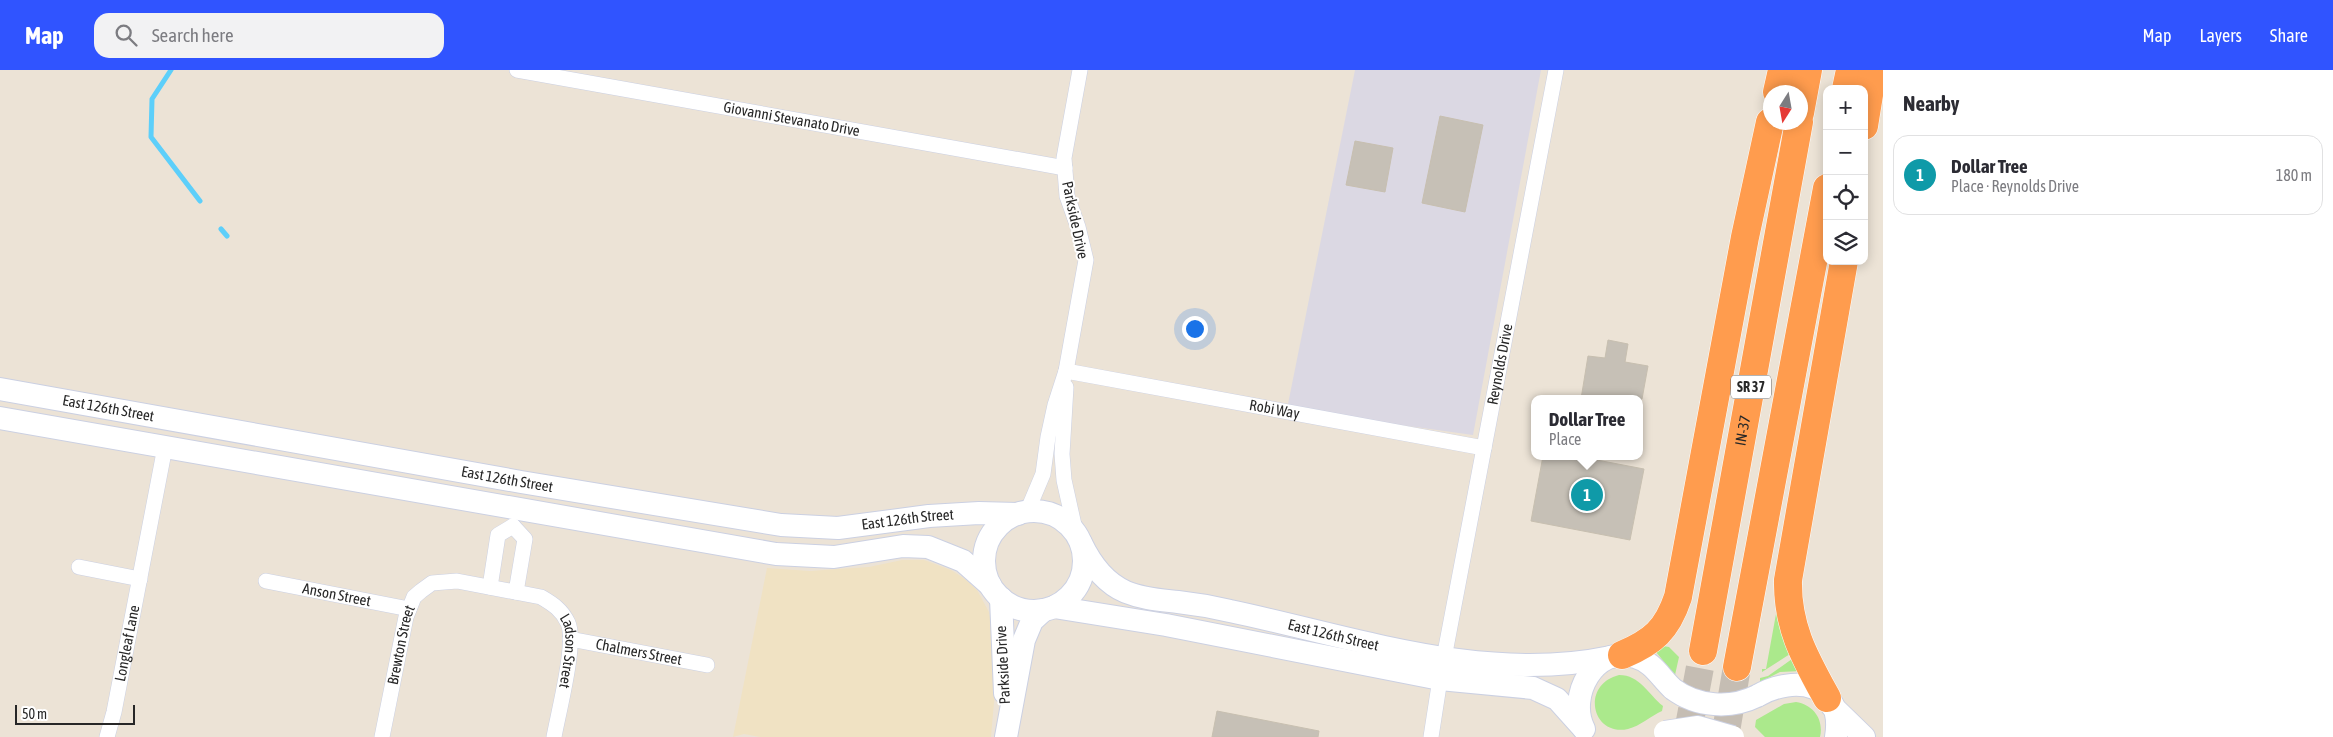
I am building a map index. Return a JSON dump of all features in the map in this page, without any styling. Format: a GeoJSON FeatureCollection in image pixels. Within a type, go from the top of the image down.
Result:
{"type":"FeatureCollection","features":[{"type":"Feature","properties":{"kind":"highway"},"geometry":{"type":"LineString","coordinates":[[1779,85],[1782,70]]}},
{"type":"Feature","properties":{"kind":"highway"},"geometry":{"type":"LineString","coordinates":[[1805,85],[1808,70]]}},
{"type":"Feature","properties":{"kind":"highway"},"geometry":{"type":"LineString","coordinates":[[1847,85],[1850,70]]}},
{"type":"Feature","properties":{"kind":"highway"},"geometry":{"type":"LineString","coordinates":[[1868,101],[1873,70]]}},
{"type":"Feature","properties":{"kind":"highway"},"geometry":{"type":"LineString","coordinates":[[1616,656],[1640,647],[1656,636],[1667,623],[1678,597],[1745,237],[1768,130]]}},
{"type":"Feature","properties":{"kind":"highway","name":"IN-37"},"geometry":{"type":"LineString","coordinates":[[1703,651],[1798,130]]}},
{"type":"Feature","properties":{"kind":"highway","name":"SR 37"},"geometry":{"type":"LineString","coordinates":[[1738,667],[1823,210]]}},
{"type":"Feature","properties":{"kind":"highway"},"geometry":{"type":"LineString","coordinates":[[1829,701],[1797,640],[1789,609],[1788,580],[1843,265]]}},
{"type":"Feature","properties":{"kind":"main road","name":"East 126th Street"},"geometry":{"type":"LineString","coordinates":[[0,389],[521,482],[753,521],[810,528],[870,526],[959,514],[1022,513]]}},
{"type":"Feature","properties":{"kind":"main road","name":"East 126th Street"},"geometry":{"type":"LineString","coordinates":[[0,418],[165,447],[514,517],[776,554],[834,557],[903,546],[928,547],[963,561],[996,592]]}},
{"type":"Feature","properties":{"kind":"main road"},"geometry":{"type":"LineString","coordinates":[[1041,512],[1055,516],[1067,523],[1079,539],[1084,565],[1078,585],[1067,598],[1049,608],[1021,609],[996,592],[984,564],[987,543],[999,525],[1022,513],[1041,512]]}},
{"type":"Feature","properties":{"kind":"main road","name":"East 126th Street"},"geometry":{"type":"LineString","coordinates":[[1079,539],[1104,577],[1116,587],[1134,595],[1210,606],[1442,669],[1475,684],[1516,685],[1542,691],[1562,703],[1587,732]]}},
{"type":"Feature","properties":{"kind":"main road","name":"Parkside Drive"},"geometry":{"type":"LineString","coordinates":[[996,592],[1006,734]]}},
{"type":"Feature","properties":{"kind":"main road","name":"East 126th Street"},"geometry":{"type":"LineString","coordinates":[[1049,608],[1442,669],[1582,662],[1616,656]]}},
{"type":"Feature","properties":{"kind":"main road","name":"Parkside Drive"},"geometry":{"type":"LineString","coordinates":[[1006,734],[1024,640],[1032,621],[1049,608]]}},
{"type":"Feature","properties":{"kind":"main road"},"geometry":{"type":"LineString","coordinates":[[1587,732],[1579,706],[1583,684],[1596,665],[1616,656],[1632,656],[1647,662],[1673,689],[1686,697],[1715,704],[1738,703],[1757,696],[1773,687],[1792,684],[1818,689],[1864,737]]}},
{"type":"Feature","properties":{"kind":"main road"},"geometry":{"type":"LineString","coordinates":[[1829,701],[1836,723],[1836,737]]}},
{"type":"Feature","properties":{"kind":"main road"},"geometry":{"type":"LineString","coordinates":[[1661,735],[1698,727],[1733,737]]}},
{"type":"Feature","properties":{"kind":"street","name":"Giovanni Stevanato Drive"},"geometry":{"type":"LineString","coordinates":[[517,70],[1065,168]]}},
{"type":"Feature","properties":{"kind":"street","name":"Parkside Drive"},"geometry":{"type":"LineString","coordinates":[[1022,513],[1043,474],[1055,406],[1066,371],[1086,260],[1078,227],[1067,196],[1064,158],[1080,70]]}},
{"type":"Feature","properties":{"kind":"street","name":"Reynolds Drive"},"geometry":{"type":"LineString","coordinates":[[1431,737],[1442,669],[1556,70]]}},
{"type":"Feature","properties":{"kind":"street","name":"Parkside Drive"},"geometry":{"type":"LineString","coordinates":[[1066,371],[1062,454],[1064,480],[1079,539]]}},
{"type":"Feature","properties":{"kind":"street","name":"Robi Way"},"geometry":{"type":"LineString","coordinates":[[1066,371],[1484,448]]}},
{"type":"Feature","properties":{"kind":"street","name":"Longleaf Lane"},"geometry":{"type":"LineString","coordinates":[[106,737],[114,712],[165,447]]}},
{"type":"Feature","properties":{"kind":"street"},"geometry":{"type":"LineString","coordinates":[[490,587],[498,535],[514,517],[521,482]]}},
{"type":"Feature","properties":{"kind":"street"},"geometry":{"type":"LineString","coordinates":[[514,517],[526,539],[516,592]]}},
{"type":"Feature","properties":{"kind":"street"},"geometry":{"type":"LineString","coordinates":[[79,567],[140,579]]}},
{"type":"Feature","properties":{"kind":"street","name":"Brewton Street"},"geometry":{"type":"LineString","coordinates":[[382,737],[409,609],[414,597],[432,584],[457,581],[490,587]]}},
{"type":"Feature","properties":{"kind":"street","name":"Anson Street"},"geometry":{"type":"LineString","coordinates":[[266,582],[409,609]]}},
{"type":"Feature","properties":{"kind":"street","name":"Ladson Street"},"geometry":{"type":"LineString","coordinates":[[490,587],[541,597],[553,604],[562,613],[569,625],[570,640],[567,669],[554,737]]}},
{"type":"Feature","properties":{"kind":"street","name":"Chalmers Street"},"geometry":{"type":"LineString","coordinates":[[570,640],[707,664]]}},
{"type":"Feature","properties":{"kind":"shaded area"},"geometry":{"type":"Polygon","coordinates":[[[1355,70],[1541,70],[1473,435],[1287,409],[1355,70]]]}},
{"type":"Feature","properties":{"kind":"shaded area"},"geometry":{"type":"Polygon","coordinates":[[[902,560],[924,560],[951,570],[977,590],[989,612],[995,642],[997,668],[991,737],[760,737],[744,734],[733,737],[767,568],[810,571],[869,567],[902,560]]]}},
{"type":"Feature","properties":{"kind":"green space"},"geometry":{"type":"Polygon","coordinates":[[[1780,592],[1790,654],[1762,672],[1762,669],[1766,669],[1780,592]]]}},
{"type":"Feature","properties":{"kind":"green space"},"geometry":{"type":"Polygon","coordinates":[[[1663,646],[1669,647],[1679,657],[1675,675],[1656,652],[1663,646]]]}},
{"type":"Feature","properties":{"kind":"green space"},"geometry":{"type":"Polygon","coordinates":[[[1792,659],[1801,671],[1780,672],[1760,682],[1760,678],[1768,676],[1792,659]]]}},
{"type":"Feature","properties":{"kind":"green space"},"geometry":{"type":"Polygon","coordinates":[[[1619,675],[1633,678],[1643,686],[1663,706],[1662,711],[1637,726],[1628,729],[1616,729],[1606,725],[1599,718],[1595,709],[1595,699],[1599,689],[1607,681],[1619,675]]]}},
{"type":"Feature","properties":{"kind":"green space"},"geometry":{"type":"Polygon","coordinates":[[[1796,702],[1808,706],[1816,714],[1819,719],[1820,737],[1765,737],[1755,727],[1756,720],[1784,704],[1796,702]]]}},
{"type":"Feature","properties":{"kind":"building"},"geometry":{"type":"Polygon","coordinates":[[[1440,116],[1483,125],[1465,212],[1422,203],[1440,116]]]}},
{"type":"Feature","properties":{"kind":"building"},"geometry":{"type":"Polygon","coordinates":[[[1355,141],[1393,148],[1385,192],[1346,185],[1355,141]]]}},
{"type":"Feature","properties":{"kind":"building"},"geometry":{"type":"Polygon","coordinates":[[[1608,340],[1628,344],[1625,362],[1648,366],[1643,395],[1582,395],[1588,356],[1605,358],[1608,340]]]}},
{"type":"Feature","properties":{"kind":"building"},"geometry":{"type":"Polygon","coordinates":[[[1542,460],[1597,460],[1644,469],[1630,540],[1531,521],[1542,460]]]}},
{"type":"Feature","properties":{"kind":"building"},"geometry":{"type":"Polygon","coordinates":[[[1217,711],[1319,731],[1318,737],[1212,737],[1217,711]]]}},
{"type":"Feature","properties":{"kind":"waterway"},"geometry":{"type":"LineString","coordinates":[[171,70],[152,99],[151,137],[200,201]]}},
{"type":"Feature","properties":{"kind":"waterway"},"geometry":{"type":"LineString","coordinates":[[221,229],[227,236]]}},
{"type":"Feature","properties":{"kind":"tunnel"},"geometry":{"type":"LineString","coordinates":[[1687,737],[1703,651]]}},
{"type":"Feature","properties":{"kind":"tunnel"},"geometry":{"type":"LineString","coordinates":[[1725,737],[1737,667]]}},
{"type":"Feature","properties":{"kind":"place","name":"Dollar Tree"},"geometry":{"type":"Point","coordinates":[1587,495]}}]}
